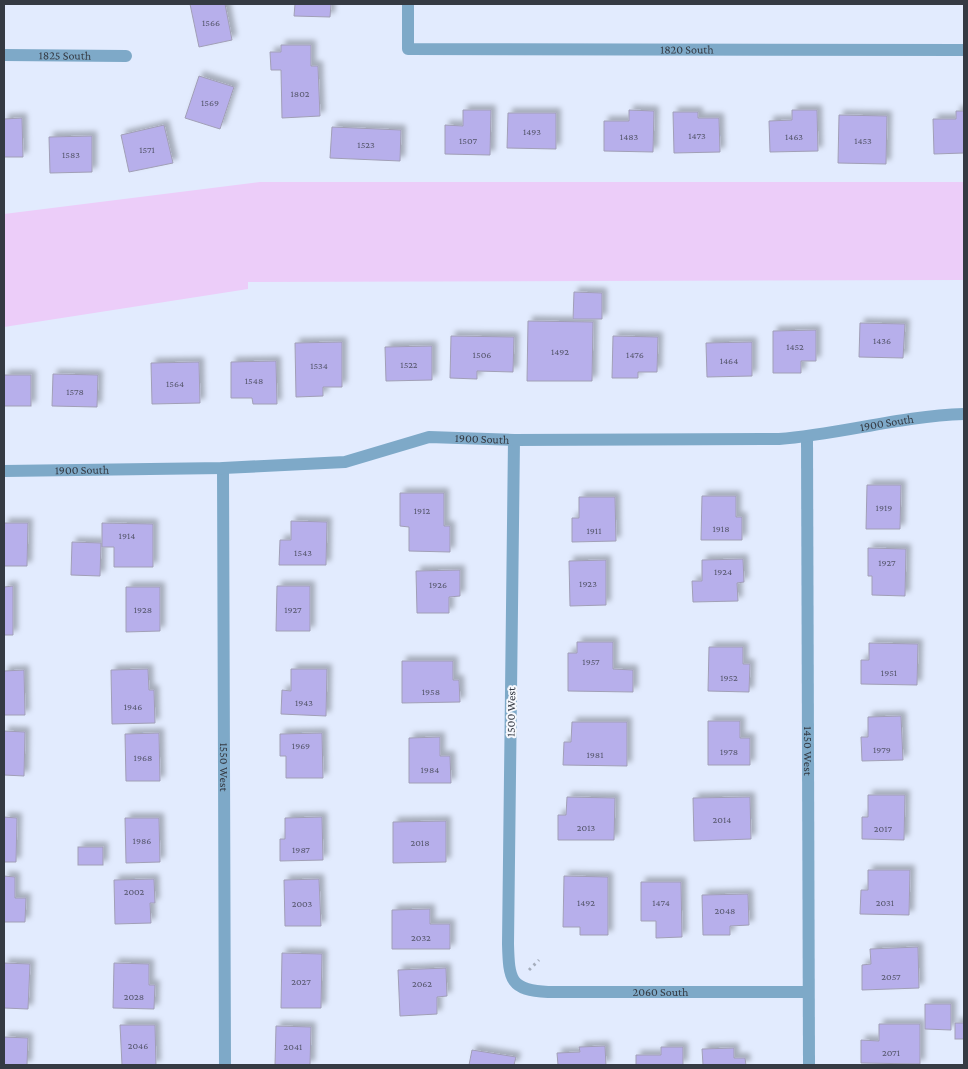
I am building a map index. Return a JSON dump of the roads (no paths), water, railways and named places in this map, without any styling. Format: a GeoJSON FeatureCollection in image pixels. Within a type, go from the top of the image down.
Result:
{"type":"FeatureCollection","features":[{"type":"Feature","properties":{"kind":"street","name":"1820 South"},"geometry":{"type":"LineString","coordinates":[[408,4],[408,49],[964,50]]}},
{"type":"Feature","properties":{"kind":"street","name":"1825 South"},"geometry":{"type":"LineString","coordinates":[[4,54],[126,56]]}},
{"type":"Feature","properties":{"kind":"street","name":"1900 South"},"geometry":{"type":"LineString","coordinates":[[4,470],[223,468],[345,462],[429,437],[514,440],[778,439],[807,437],[917,418],[964,414]]}},
{"type":"Feature","properties":{"kind":"street","name":"1450 West"},"geometry":{"type":"LineString","coordinates":[[807,437],[809,1065]]}},
{"type":"Feature","properties":{"kind":"street","name":"1500 West"},"geometry":{"type":"LineString","coordinates":[[514,440],[508,959],[512,980],[515,983]]}},
{"type":"Feature","properties":{"kind":"street","name":"1550 West"},"geometry":{"type":"LineString","coordinates":[[223,468],[225,1065]]}},
{"type":"Feature","properties":{"kind":"street","name":"2060 South"},"geometry":{"type":"LineString","coordinates":[[515,983],[526,990],[548,992],[808,992]]}}]}
